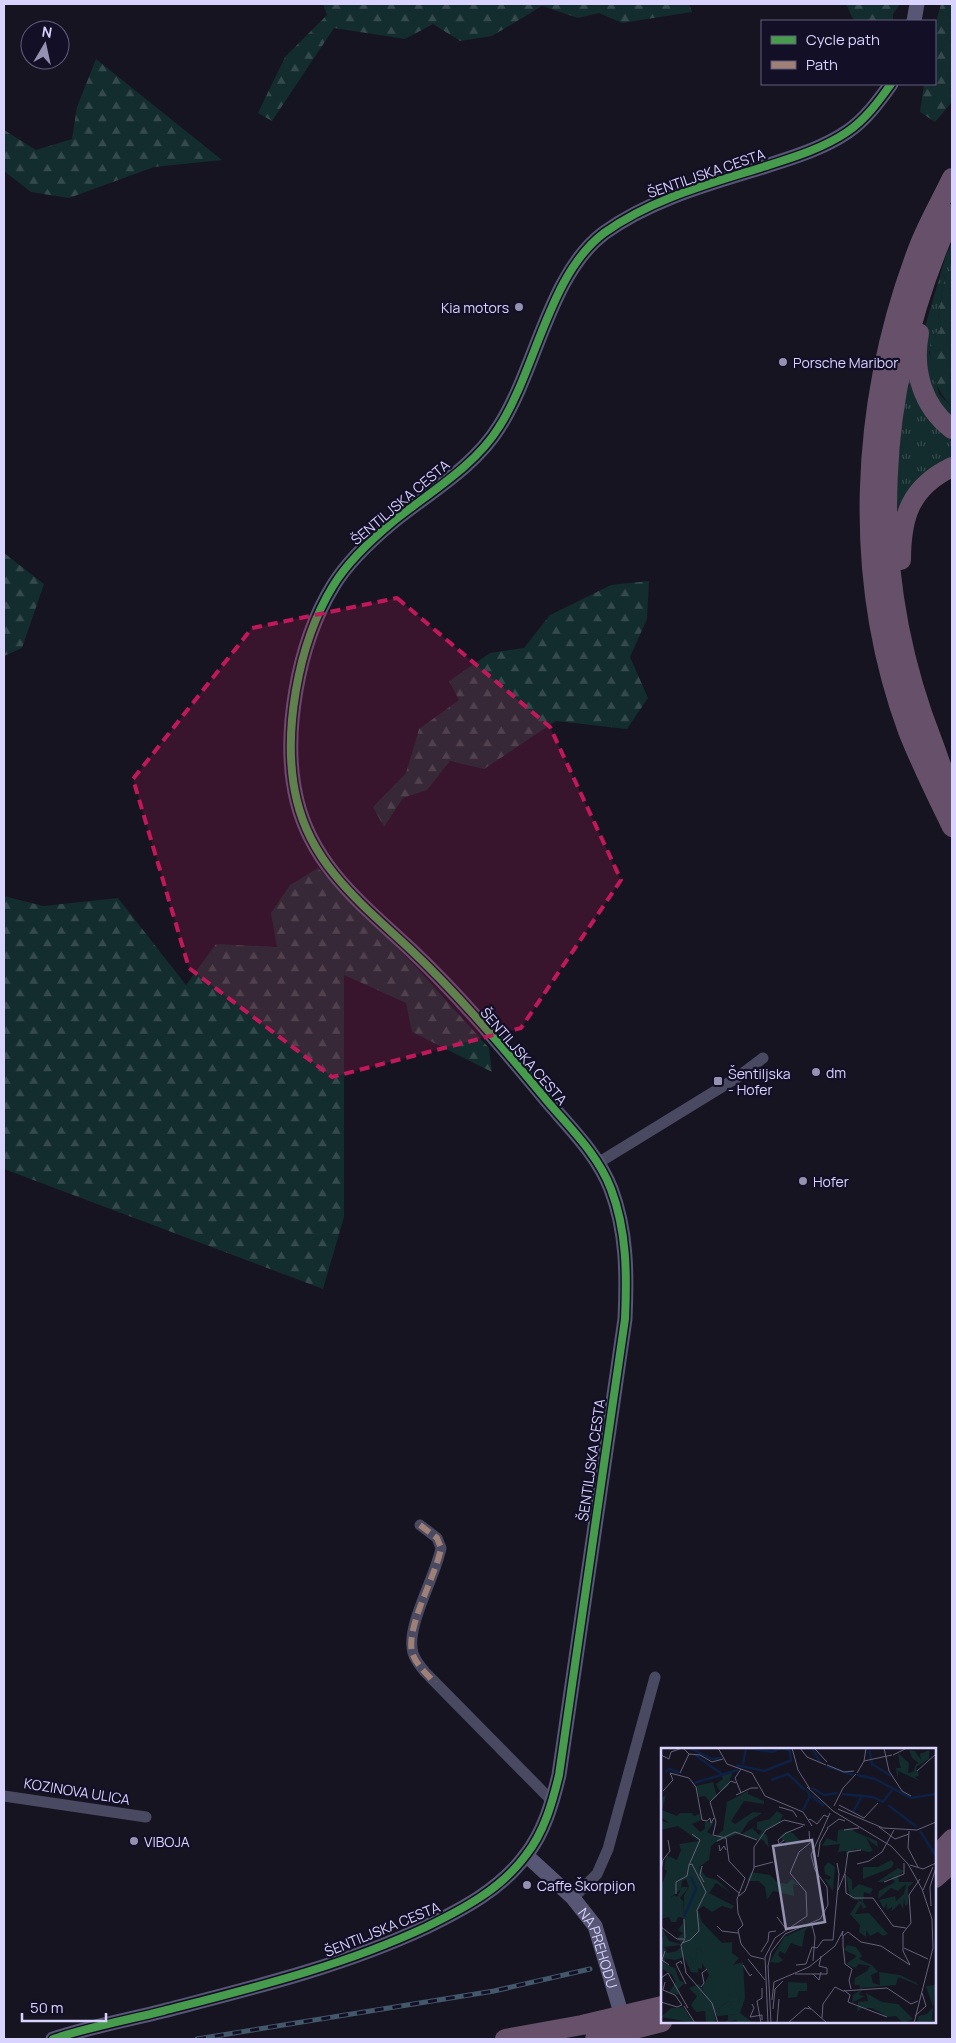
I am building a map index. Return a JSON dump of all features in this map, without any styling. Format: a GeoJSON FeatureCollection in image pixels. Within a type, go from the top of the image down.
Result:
{"type":"FeatureCollection","features":[{"type":"Feature","properties":{"kind":"highway"},"geometry":{"type":"LineString","coordinates":[[952,178],[918,247],[892,327],[877,406],[870,468],[869,519],[872,576],[893,679],[908,730],[952,828]]}},
{"type":"Feature","properties":{"kind":"highway"},"geometry":{"type":"LineString","coordinates":[[952,214],[920,294],[904,351],[894,406],[888,460],[886,520],[900,640],[909,677],[952,792]]}},
{"type":"Feature","properties":{"kind":"highway"},"geometry":{"type":"LineString","coordinates":[[941,239],[916,356],[918,379],[925,396],[939,418],[952,429]]}},
{"type":"Feature","properties":{"kind":"highway"},"geometry":{"type":"LineString","coordinates":[[900,640],[901,531],[905,516],[923,487],[952,467]]}},
{"type":"Feature","properties":{"kind":"highway"},"geometry":{"type":"LineString","coordinates":[[936,1856],[952,1839]]}},
{"type":"Feature","properties":{"kind":"highway"},"geometry":{"type":"LineString","coordinates":[[936,1877],[952,1863]]}},
{"type":"Feature","properties":{"kind":"highway"},"geometry":{"type":"LineString","coordinates":[[505,2039],[582,2025],[661,2006]]}},
{"type":"Feature","properties":{"kind":"highway"},"geometry":{"type":"LineString","coordinates":[[595,2039],[661,2022]]}},
{"type":"Feature","properties":{"kind":"street"},"geometry":{"type":"LineString","coordinates":[[914,20],[918,4]]}},
{"type":"Feature","properties":{"kind":"street","name":"ŠENTILJSKA CESTA"},"geometry":{"type":"LineString","coordinates":[[53,2039],[267,1983],[344,1960],[405,1936],[456,1912],[489,1892],[526,1855],[543,1828],[553,1802],[559,1775],[625,1319],[626,1255],[613,1194],[598,1163],[517,1065],[435,974],[342,884],[318,854],[306,831],[297,800],[291,754],[294,706],[304,657],[318,614],[334,584],[357,555],[393,522],[479,452],[496,433],[513,405],[560,290],[582,254],[600,236],[628,217],[658,201],[797,156],[846,132],[866,115],[891,85]]}},
{"type":"Feature","properties":{"kind":"street"},"geometry":{"type":"LineString","coordinates":[[598,1163],[738,1077],[763,1058]]}},
{"type":"Feature","properties":{"kind":"street"},"geometry":{"type":"LineString","coordinates":[[420,1525],[437,1538],[441,1548],[413,1634],[411,1646],[415,1658],[425,1672],[553,1802]]}},
{"type":"Feature","properties":{"kind":"street"},"geometry":{"type":"LineString","coordinates":[[573,1898],[597,1874],[608,1848],[655,1677]]}},
{"type":"Feature","properties":{"kind":"street","name":"KOZINOVA ULICA"},"geometry":{"type":"LineString","coordinates":[[4,1796],[146,1817]]}},
{"type":"Feature","properties":{"kind":"street","name":"NA PREHODU"},"geometry":{"type":"LineString","coordinates":[[526,1855],[573,1898],[595,1926],[619,2006]]}},
{"type":"Feature","properties":{"kind":"highlighted area"},"geometry":{"type":"Polygon","coordinates":[[[397,598],[550,727],[621,880],[521,1028],[332,1077],[189,968],[133,779],[252,628],[397,598]]]}},
{"type":"Feature","properties":{"kind":"green space"},"geometry":{"type":"Polygon","coordinates":[[[323,4],[689,4],[692,12],[622,23],[599,13],[578,18],[542,6],[492,36],[460,41],[433,24],[405,39],[334,28],[272,121],[258,113],[285,57],[327,15],[323,4]]]}},
{"type":"Feature","properties":{"kind":"green space"},"geometry":{"type":"Polygon","coordinates":[[[846,4],[900,4],[893,14],[893,20],[854,20],[846,4]]]}},
{"type":"Feature","properties":{"kind":"green space"},"geometry":{"type":"Polygon","coordinates":[[[941,4],[952,4],[952,102],[935,122],[920,112],[924,85],[936,85],[936,22],[941,4]]]}},
{"type":"Feature","properties":{"kind":"green space"},"geometry":{"type":"Polygon","coordinates":[[[96,59],[222,160],[154,167],[69,198],[31,192],[4,171],[4,130],[36,150],[72,139],[77,107],[96,59]]]}},
{"type":"Feature","properties":{"kind":"green space"},"geometry":{"type":"Polygon","coordinates":[[[952,243],[952,270],[945,275],[938,319],[940,332],[929,352],[939,394],[952,407],[952,421],[923,378],[922,337],[946,255],[952,243]]]}},
{"type":"Feature","properties":{"kind":"green space"},"geometry":{"type":"Polygon","coordinates":[[[952,270],[952,407],[945,399],[936,382],[930,355],[931,335],[940,331],[938,319],[945,275],[952,270]]]}},
{"type":"Feature","properties":{"kind":"green space"},"geometry":{"type":"Polygon","coordinates":[[[909,361],[952,436],[952,462],[899,525],[896,482],[909,361]]]}},
{"type":"Feature","properties":{"kind":"green space"},"geometry":{"type":"Polygon","coordinates":[[[4,553],[44,584],[22,648],[4,656],[4,553]]]}},
{"type":"Feature","properties":{"kind":"green space"},"geometry":{"type":"Polygon","coordinates":[[[649,581],[647,619],[630,657],[648,698],[627,729],[556,721],[484,769],[450,761],[427,790],[403,798],[384,827],[373,807],[406,773],[419,729],[459,700],[449,681],[490,653],[524,648],[550,615],[611,585],[649,581]]]}},
{"type":"Feature","properties":{"kind":"green space"},"geometry":{"type":"Polygon","coordinates":[[[318,868],[417,968],[489,1048],[492,1072],[412,1032],[406,1003],[344,975],[344,1217],[323,1289],[4,1169],[4,896],[43,906],[118,898],[186,985],[216,944],[277,947],[271,913],[290,885],[318,868]]]}},
{"type":"Feature","properties":{"kind":"railway"},"geometry":{"type":"LineString","coordinates":[[197,2039],[494,1991],[590,1969]]}},
{"type":"Feature","properties":{"kind":"marked path"},"geometry":{"type":"LineString","coordinates":[[420,1525],[437,1538],[441,1548],[413,1629],[412,1652],[419,1665],[435,1683]]}},
{"type":"Feature","properties":{"kind":"cycle path"},"geometry":{"type":"LineString","coordinates":[[53,2039],[263,1985],[330,1965],[395,1941],[454,1913],[493,1888],[526,1855],[543,1827],[559,1775],[625,1319],[626,1270],[620,1221],[606,1177],[583,1143],[464,1004],[429,967],[358,900],[327,865],[315,846],[297,801],[293,775],[291,748],[292,719],[296,690],[310,634],[333,586],[353,559],[378,535],[465,466],[489,441],[512,404],[556,297],[585,251],[604,233],[622,221],[660,202],[701,186],[795,156],[837,138],[854,127],[866,116],[890,85]]}},
{"type":"Feature","properties":{"kind":"place","name":"Kia motors"},"geometry":{"type":"Point","coordinates":[519,307]}},
{"type":"Feature","properties":{"kind":"place","name":"Porsche Maribor"},"geometry":{"type":"Point","coordinates":[783,362]}},
{"type":"Feature","properties":{"kind":"place","name":"dm"},"geometry":{"type":"Point","coordinates":[816,1072]}},
{"type":"Feature","properties":{"kind":"place","name":"Šentiljska - Hofer"},"geometry":{"type":"Point","coordinates":[718,1081]}},
{"type":"Feature","properties":{"kind":"place","name":"Hofer"},"geometry":{"type":"Point","coordinates":[803,1181]}},
{"type":"Feature","properties":{"kind":"place","name":"VIBOJA"},"geometry":{"type":"Point","coordinates":[134,1841]}},
{"type":"Feature","properties":{"kind":"place","name":"Caffe Škorpijon"},"geometry":{"type":"Point","coordinates":[527,1885]}}]}
